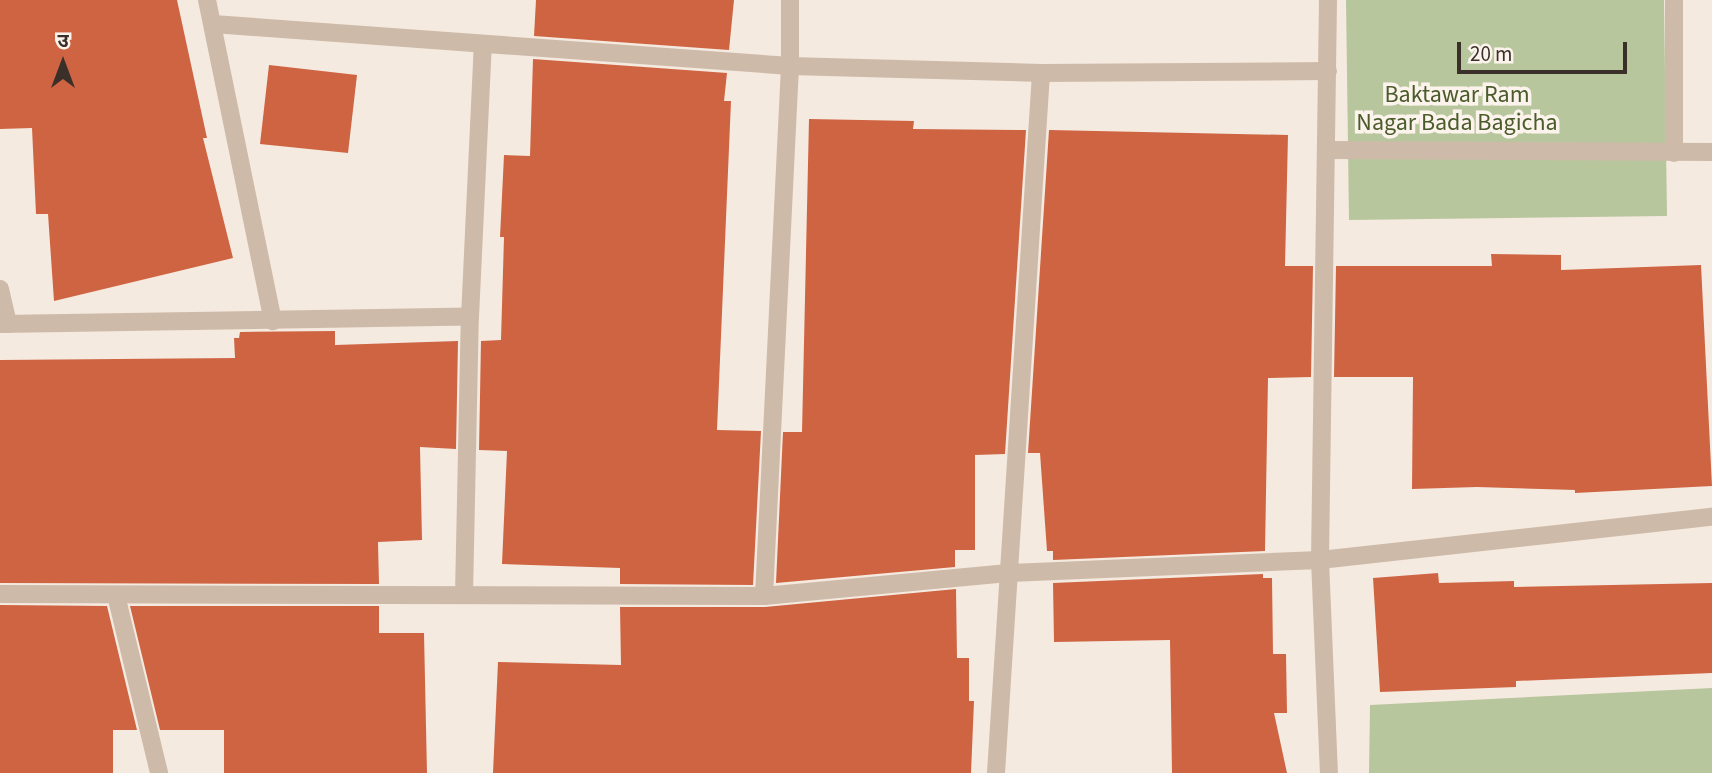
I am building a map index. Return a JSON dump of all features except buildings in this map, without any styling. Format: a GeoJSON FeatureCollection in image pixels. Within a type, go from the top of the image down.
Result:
{"type":"FeatureCollection","features":[{"type":"Feature","properties":{"kind":"street"},"geometry":{"type":"LineString","coordinates":[[207,0],[273,321]]}},
{"type":"Feature","properties":{"kind":"street"},"geometry":{"type":"LineString","coordinates":[[764,596],[790,66],[790,0]]}},
{"type":"Feature","properties":{"kind":"street"},"geometry":{"type":"LineString","coordinates":[[1328,0],[1320,560],[1329,773]]}},
{"type":"Feature","properties":{"kind":"street"},"geometry":{"type":"LineString","coordinates":[[1674,0],[1674,153]]}},
{"type":"Feature","properties":{"kind":"street"},"geometry":{"type":"LineString","coordinates":[[213,24],[790,66],[1041,73],[1328,71]]}},
{"type":"Feature","properties":{"kind":"street"},"geometry":{"type":"LineString","coordinates":[[464,595],[470,317],[483,45]]}},
{"type":"Feature","properties":{"kind":"street"},"geometry":{"type":"LineString","coordinates":[[996,773],[1041,73]]}},
{"type":"Feature","properties":{"kind":"street"},"geometry":{"type":"LineString","coordinates":[[1326,150],[1712,152]]}},
{"type":"Feature","properties":{"kind":"street"},"geometry":{"type":"LineString","coordinates":[[0,289],[4,324],[470,317]]}},
{"type":"Feature","properties":{"kind":"street"},"geometry":{"type":"LineString","coordinates":[[0,594],[764,596],[1008,573],[1320,560],[1712,517]]}},
{"type":"Feature","properties":{"kind":"street"},"geometry":{"type":"LineString","coordinates":[[116,595],[159,773]]}},
{"type":"Feature","properties":{"kind":"green space","name":"Baktawar Ram Nagar Bada Bagicha"},"geometry":{"type":"Polygon","coordinates":[[[1346,0],[1664,0],[1667,216],[1349,220],[1346,0]]]}},
{"type":"Feature","properties":{"kind":"green space"},"geometry":{"type":"Polygon","coordinates":[[[1712,688],[1712,773],[1369,773],[1370,705],[1712,688]]]}}]}
